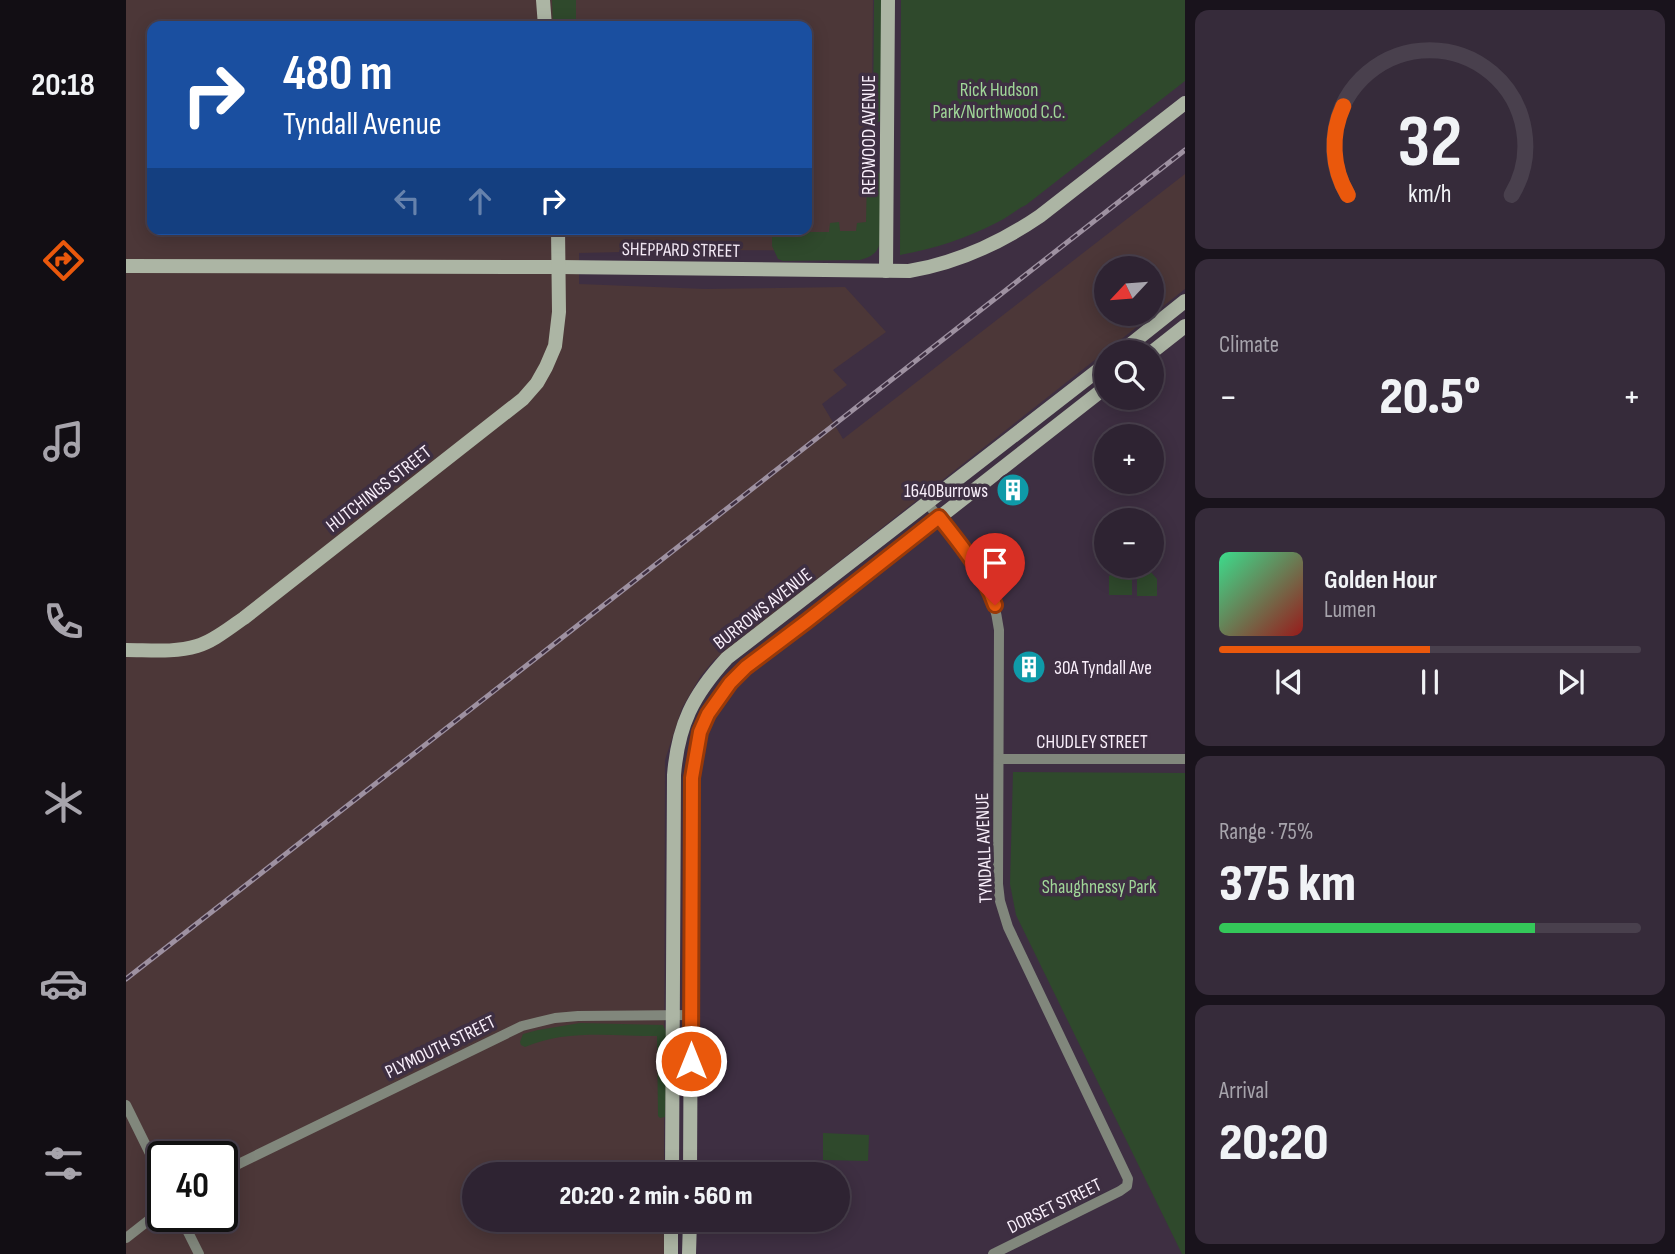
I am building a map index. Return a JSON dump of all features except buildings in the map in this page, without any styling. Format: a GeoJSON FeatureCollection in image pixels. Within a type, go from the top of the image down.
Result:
{"type":"FeatureCollection","features":[{"type":"Feature","properties":{"kind":"street"},"geometry":{"type":"LineString","coordinates":[[543,0],[545,21]]}},
{"type":"Feature","properties":{"kind":"street","name":"REDWOOD AVENUE"},"geometry":{"type":"LineString","coordinates":[[886,271],[888,0]]}},
{"type":"Feature","properties":{"kind":"street","name":"SHEPPARD STREET"},"geometry":{"type":"LineString","coordinates":[[126,266],[909,271],[933,267],[984,249],[1010,235],[1040,216],[1185,103]]}},
{"type":"Feature","properties":{"kind":"street","name":"HUTCHINGS STREET"},"geometry":{"type":"LineString","coordinates":[[126,650],[174,650],[198,646],[220,634],[523,399],[537,383],[555,346],[559,312],[558,235]]}},
{"type":"Feature","properties":{"kind":"street"},"geometry":{"type":"LineString","coordinates":[[1136,340],[1185,301]]}},
{"type":"Feature","properties":{"kind":"street"},"geometry":{"type":"LineString","coordinates":[[1164,343],[1184,329],[1170,314]]}},
{"type":"Feature","properties":{"kind":"street","name":"BURROWS AVENUE"},"geometry":{"type":"LineString","coordinates":[[672,1162],[674,775],[681,728],[692,705],[727,658],[1094,373]]}},
{"type":"Feature","properties":{"kind":"street","name":"BURROWS AVENUE"},"geometry":{"type":"LineString","coordinates":[[690,1162],[692,778],[698,741],[708,714],[730,683],[746,667],[1094,396]]}},
{"type":"Feature","properties":{"kind":"street","name":"TYNDALL AVENUE"},"geometry":{"type":"LineString","coordinates":[[928,504],[977,568],[995,605],[999,630],[998,884],[1004,915],[1126,1174],[1128,1184]]}},
{"type":"Feature","properties":{"kind":"street","name":"CHUDLEY STREET"},"geometry":{"type":"LineString","coordinates":[[999,759],[1185,759]]}},
{"type":"Feature","properties":{"kind":"street","name":"PLYMOUTH STREET"},"geometry":{"type":"LineString","coordinates":[[238,1164],[522,1026],[578,1016],[691,1015]]}},
{"type":"Feature","properties":{"kind":"street"},"geometry":{"type":"LineString","coordinates":[[126,1105],[147,1148]]}},
{"type":"Feature","properties":{"kind":"street","name":"DORSET STREET"},"geometry":{"type":"LineString","coordinates":[[993,1254],[1121,1191],[1128,1184]]}},
{"type":"Feature","properties":{"kind":"street"},"geometry":{"type":"LineString","coordinates":[[126,1238],[147,1222]]}},
{"type":"Feature","properties":{"kind":"street"},"geometry":{"type":"LineString","coordinates":[[188,1232],[199,1254]]}},
{"type":"Feature","properties":{"kind":"street"},"geometry":{"type":"LineString","coordinates":[[671,1232],[671,1254]]}},
{"type":"Feature","properties":{"kind":"street"},"geometry":{"type":"LineString","coordinates":[[689,1254],[690,1232]]}},
{"type":"Feature","properties":{"kind":"shaded area"},"geometry":{"type":"Polygon","coordinates":[[[126,0],[873,0],[871,187],[866,251],[579,253],[579,284],[705,289],[845,287],[886,332],[833,370],[847,385],[822,404],[843,439],[1185,174],[1185,289],[1164,306],[1164,256],[1094,256],[1094,326],[1138,326],[1120,340],[1094,340],[1094,361],[714,660],[700,677],[682,708],[665,760],[664,1162],[462,1162],[462,1232],[664,1232],[664,1254],[126,1254],[126,0]]]}},
{"type":"Feature","properties":{"kind":"green space"},"geometry":{"type":"Polygon","coordinates":[[[552,0],[576,0],[576,21],[553,21],[552,0]]]}},
{"type":"Feature","properties":{"kind":"green space"},"geometry":{"type":"Polygon","coordinates":[[[874,0],[882,0],[880,121],[873,124],[874,0]]]}},
{"type":"Feature","properties":{"kind":"green space","name":"Rick Hudson Park/Northwood C.C."},"geometry":{"type":"Polygon","coordinates":[[[901,0],[1185,0],[1185,81],[1026,205],[1005,218],[950,242],[900,255],[901,0]]]}},
{"type":"Feature","properties":{"kind":"green space"},"geometry":{"type":"Polygon","coordinates":[[[873,171],[881,175],[880,242],[873,254],[860,260],[778,259],[772,246],[772,235],[812,235],[812,232],[829,232],[830,223],[839,222],[840,231],[856,231],[857,223],[866,222],[868,173],[873,171]]]}},
{"type":"Feature","properties":{"kind":"green space"},"geometry":{"type":"Polygon","coordinates":[[[1109,578],[1132,578],[1132,595],[1109,595],[1109,578]]]}},
{"type":"Feature","properties":{"kind":"green space"},"geometry":{"type":"Polygon","coordinates":[[[1137,578],[1156,578],[1157,596],[1137,596],[1137,578]]]}},
{"type":"Feature","properties":{"kind":"green space","name":"Shaughnessy Park"},"geometry":{"type":"Polygon","coordinates":[[[1013,772],[1185,773],[1185,1254],[1182,1254],[1016,915],[1010,884],[1013,772]]]}},
{"type":"Feature","properties":{"kind":"green space"},"geometry":{"type":"Polygon","coordinates":[[[580,1023],[663,1025],[668,1036],[665,1117],[658,1116],[657,1036],[573,1036],[540,1041],[525,1047],[521,1045],[523,1034],[580,1023]]]}},
{"type":"Feature","properties":{"kind":"green space"},"geometry":{"type":"Polygon","coordinates":[[[823,1133],[869,1135],[868,1161],[823,1160],[823,1133]]]}},
{"type":"Feature","properties":{"kind":"railway"},"geometry":{"type":"LineString","coordinates":[[126,979],[1185,150]]}},
{"type":"Feature","properties":{"kind":"place","name":"1640Burrows"},"geometry":{"type":"Point","coordinates":[1013,490]}},
{"type":"Feature","properties":{"kind":"place","name":"30A Tyndall Ave"},"geometry":{"type":"Point","coordinates":[1029,667]}},
{"type":"Feature","properties":{"kind":"route"},"geometry":{"type":"LineString","coordinates":[[691,1061],[692,778],[700,732],[708,714],[730,683],[746,667],[939,517],[970,556],[995,605]]}}]}
